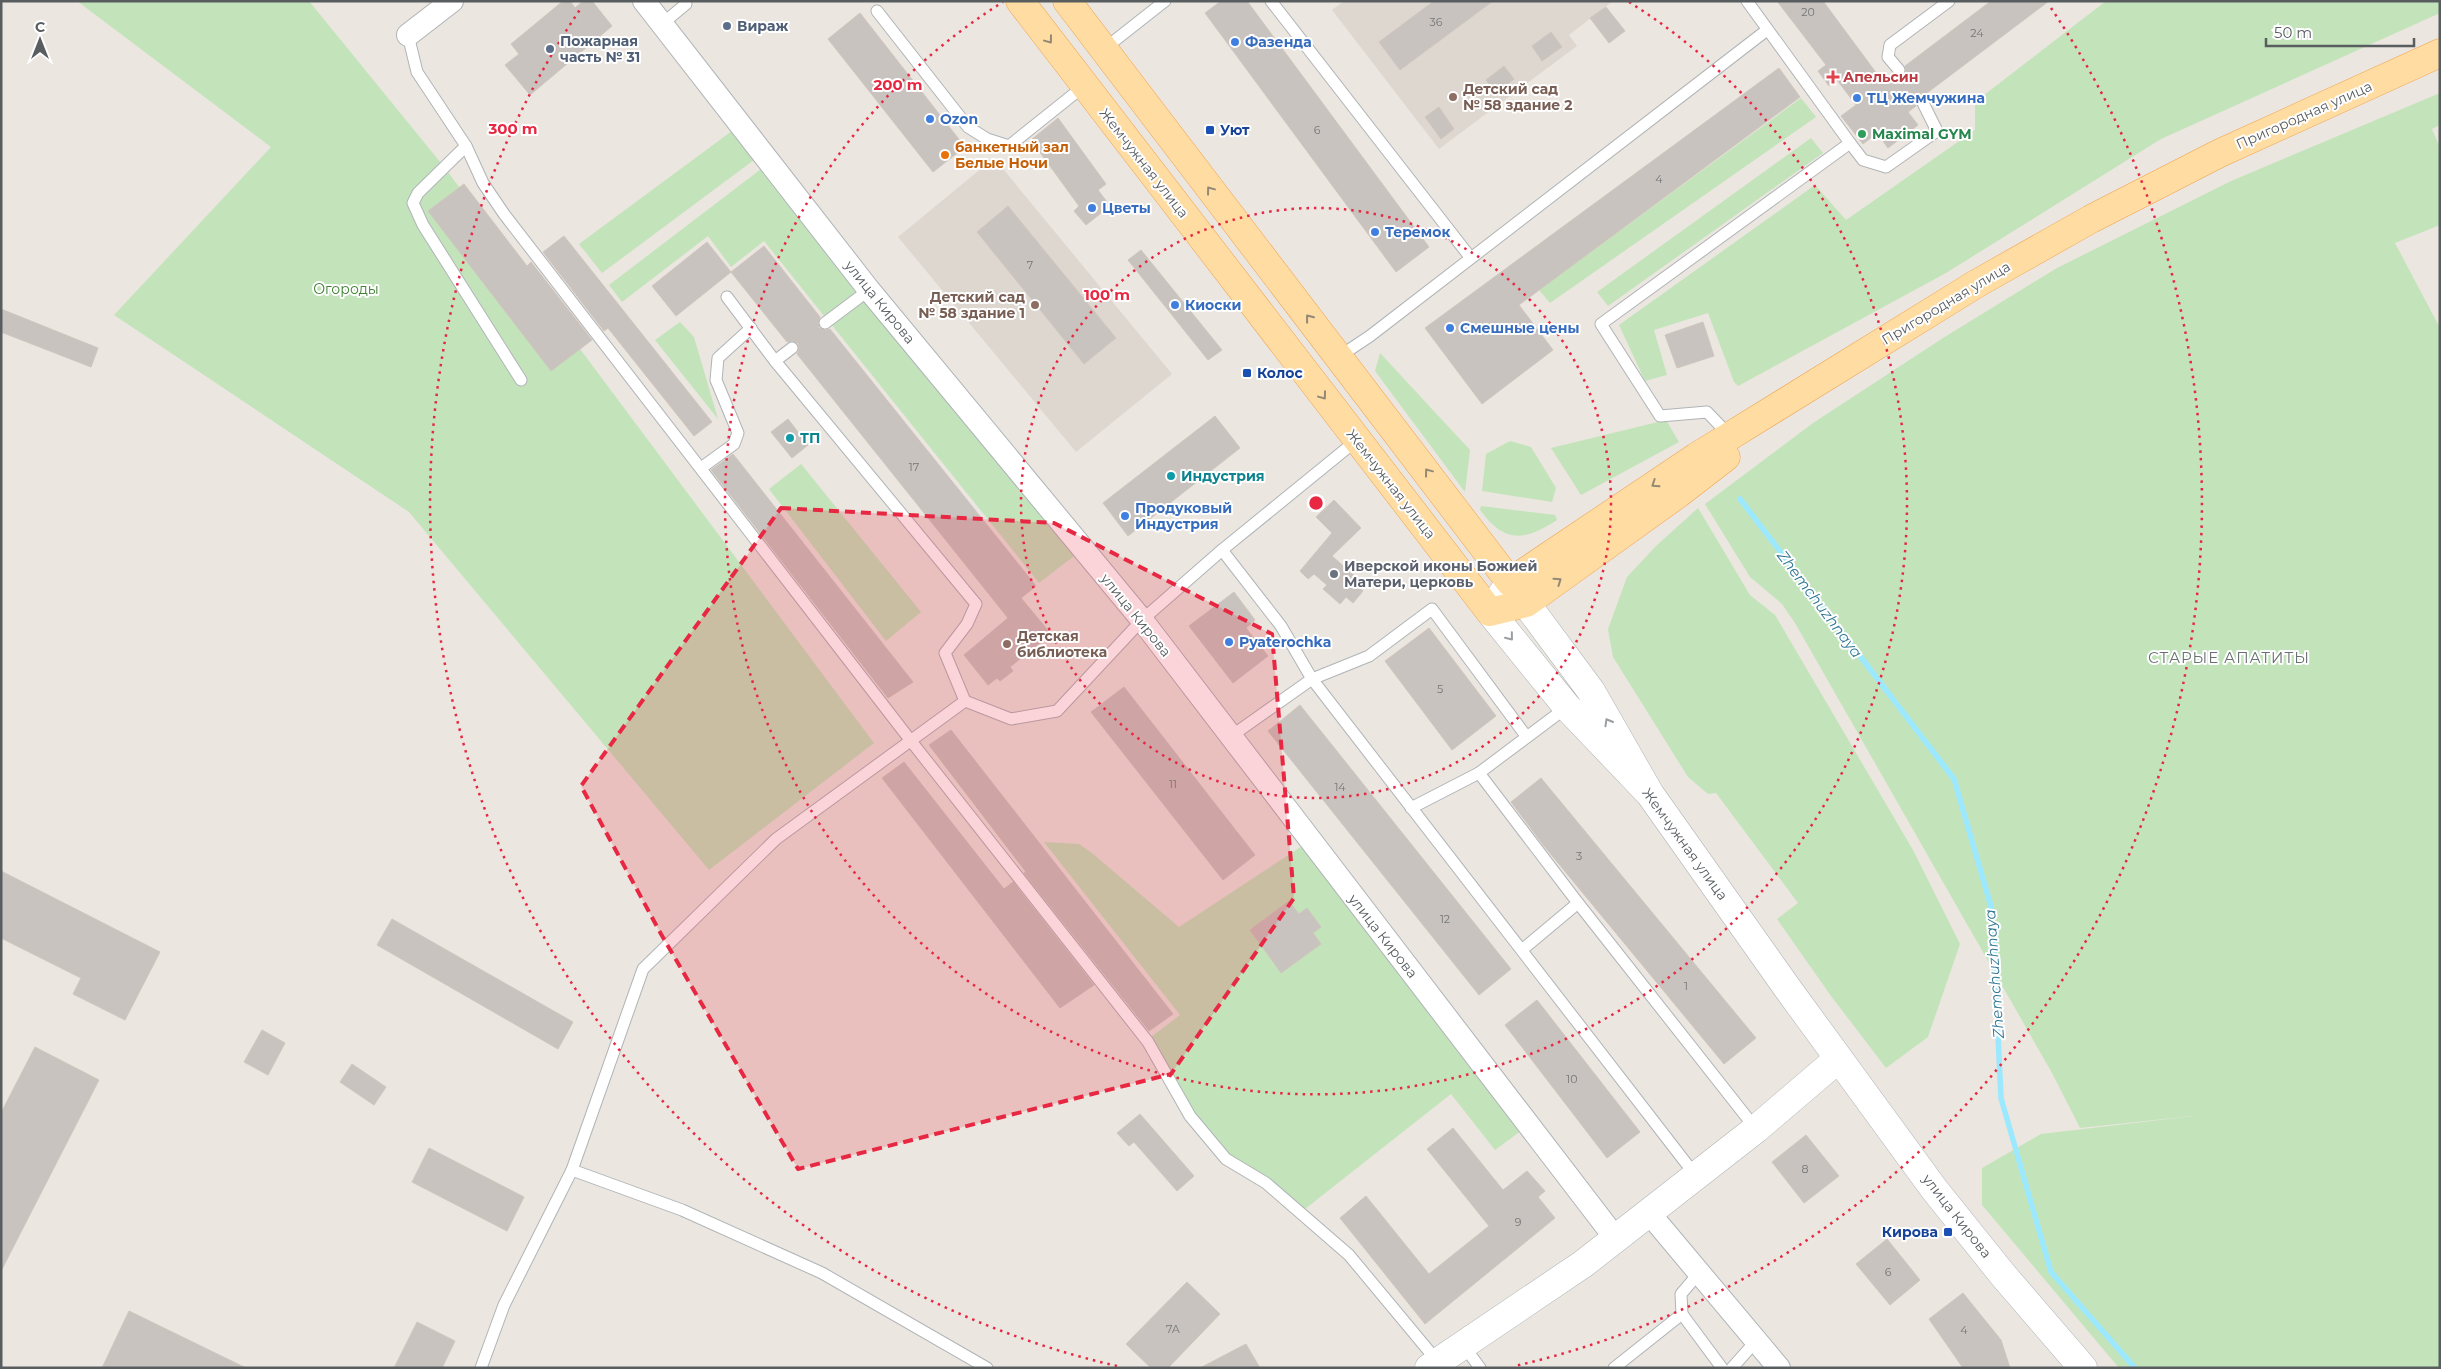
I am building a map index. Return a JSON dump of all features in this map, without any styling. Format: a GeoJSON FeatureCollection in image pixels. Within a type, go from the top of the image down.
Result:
{"type":"FeatureCollection","features":[{"type":"Feature","properties":{"kind":"main road","name":"Жемчужная улица"},"geometry":{"type":"LineString","coordinates":[[1020,1],[1490,612]]}},
{"type":"Feature","properties":{"kind":"main road"},"geometry":{"type":"LineString","coordinates":[[1067,1],[1248,240],[1340,356],[1518,592],[1678,494],[1835,372]]}},
{"type":"Feature","properties":{"kind":"main road","name":"Пригородная улица"},"geometry":{"type":"LineString","coordinates":[[1518,592],[1696,457],[1976,284],[2091,219],[2220,153],[2440,53]]}},
{"type":"Feature","properties":{"kind":"main road"},"geometry":{"type":"LineString","coordinates":[[1440,547],[1458,550],[1464,548],[1470,541],[1470,528]]}},
{"type":"Feature","properties":{"kind":"street"},"geometry":{"type":"LineString","coordinates":[[408,35],[452,1]]}},
{"type":"Feature","properties":{"kind":"street","name":"улица Кирова"},"geometry":{"type":"LineString","coordinates":[[644,1],[869,290],[1142,620],[1616,1239]]}},
{"type":"Feature","properties":{"kind":"street"},"geometry":{"type":"LineString","coordinates":[[1518,592],[1591,691],[1650,794]]}},
{"type":"Feature","properties":{"kind":"street","name":"Пригородная улица"},"geometry":{"type":"LineString","coordinates":[[1490,612],[1518,592]]}},
{"type":"Feature","properties":{"kind":"street","name":"Жемчужная улица"},"geometry":{"type":"LineString","coordinates":[[1490,612],[1567,707],[1650,794],[1838,1059]]}},
{"type":"Feature","properties":{"kind":"street"},"geometry":{"type":"LineString","coordinates":[[1433,1365],[1464,1346],[1583,1264],[1756,1129],[1838,1059]]}},
{"type":"Feature","properties":{"kind":"street","name":"улица Кирова"},"geometry":{"type":"LineString","coordinates":[[1838,1059],[1939,1195],[2003,1275],[2083,1368]]}},
{"type":"Feature","properties":{"kind":"street"},"geometry":{"type":"LineString","coordinates":[[1649,1213],[1779,1368]]}},
{"type":"Feature","properties":{"kind":"lane"},"geometry":{"type":"LineString","coordinates":[[1104,49],[1165,1]]}},
{"type":"Feature","properties":{"kind":"lane"},"geometry":{"type":"LineString","coordinates":[[1271,1],[1470,257]]}},
{"type":"Feature","properties":{"kind":"lane"},"geometry":{"type":"LineString","coordinates":[[1747,1],[1863,160],[1886,167],[1937,131],[1922,101]]}},
{"type":"Feature","properties":{"kind":"lane"},"geometry":{"type":"LineString","coordinates":[[1899,70],[1888,57],[1890,45],[1948,1]]}},
{"type":"Feature","properties":{"kind":"lane"},"geometry":{"type":"LineString","coordinates":[[662,24],[686,4]]}},
{"type":"Feature","properties":{"kind":"lane"},"geometry":{"type":"LineString","coordinates":[[877,11],[968,128],[987,139],[1009,146],[1084,86]]}},
{"type":"Feature","properties":{"kind":"lane"},"geometry":{"type":"LineString","coordinates":[[1340,356],[1370,336],[1470,257],[1767,30]]}},
{"type":"Feature","properties":{"kind":"lane"},"geometry":{"type":"LineString","coordinates":[[408,35],[417,72],[466,146],[482,183],[504,214],[911,741],[1148,1042],[1190,1116],[1226,1160],[1266,1183],[1349,1255],[1433,1365]]}},
{"type":"Feature","properties":{"kind":"lane"},"geometry":{"type":"LineString","coordinates":[[1731,437],[1707,412],[1660,416],[1601,324],[1850,143]]}},
{"type":"Feature","properties":{"kind":"lane"},"geometry":{"type":"LineString","coordinates":[[466,146],[418,193],[413,203],[423,225],[521,380]]}},
{"type":"Feature","properties":{"kind":"lane"},"geometry":{"type":"LineString","coordinates":[[825,323],[869,290]]}},
{"type":"Feature","properties":{"kind":"lane"},"geometry":{"type":"LineString","coordinates":[[727,297],[775,361],[976,604],[967,624],[946,653],[966,701],[1012,719],[1057,711],[1142,620],[1222,550],[1357,440]]}},
{"type":"Feature","properties":{"kind":"lane"},"geometry":{"type":"LineString","coordinates":[[701,468],[734,444],[738,433],[716,380],[718,358],[751,328]]}},
{"type":"Feature","properties":{"kind":"lane"},"geometry":{"type":"LineString","coordinates":[[775,361],[792,348]]}},
{"type":"Feature","properties":{"kind":"lane"},"geometry":{"type":"LineString","coordinates":[[1222,550],[1281,626],[1312,679],[1523,949],[1696,1176]]}},
{"type":"Feature","properties":{"kind":"lane"},"geometry":{"type":"LineString","coordinates":[[1230,737],[1312,679],[1370,656],[1432,609],[1526,736]]}},
{"type":"Feature","properties":{"kind":"lane"},"geometry":{"type":"LineString","coordinates":[[481,1368],[504,1305],[572,1170],[643,970],[776,839],[966,701]]}},
{"type":"Feature","properties":{"kind":"lane"},"geometry":{"type":"LineString","coordinates":[[1411,808],[1479,773],[1567,707]]}},
{"type":"Feature","properties":{"kind":"lane"},"geometry":{"type":"LineString","coordinates":[[1479,773],[1578,903],[1756,1129]]}},
{"type":"Feature","properties":{"kind":"lane"},"geometry":{"type":"LineString","coordinates":[[1523,949],[1578,903]]}},
{"type":"Feature","properties":{"kind":"lane"},"geometry":{"type":"LineString","coordinates":[[572,1170],[682,1210],[822,1273],[987,1368]]}},
{"type":"Feature","properties":{"kind":"lane"},"geometry":{"type":"LineString","coordinates":[[1699,1273],[1681,1294],[1682,1314],[1722,1368]]}},
{"type":"Feature","properties":{"kind":"lane"},"geometry":{"type":"LineString","coordinates":[[1614,1368],[1682,1314]]}},
{"type":"Feature","properties":{"kind":"lane"},"geometry":{"type":"LineString","coordinates":[[1732,1368],[1756,1341]]}},
{"type":"Feature","properties":{"kind":"lane"},"geometry":{"type":"LineString","coordinates":[[1464,1346],[1480,1368]]}},
{"type":"Feature","properties":{"kind":"highlighted area"},"geometry":{"type":"Polygon","coordinates":[[[781,508],[1054,523],[1272,634],[1294,898],[1171,1074],[798,1169],[661,934],[581,786],[781,508]]]}},
{"type":"Feature","properties":{"kind":"shaded area","name":"Детский сад № 58 здание 2"},"geometry":{"type":"Polygon","coordinates":[[[1344,1],[1613,1],[1569,35],[1577,46],[1439,149],[1332,10],[1344,1]]]}},
{"type":"Feature","properties":{"kind":"shaded area","name":"Детский сад № 58 здание 1"},"geometry":{"type":"Polygon","coordinates":[[[994,158],[1172,374],[1076,452],[898,237],[994,158]]]}},
{"type":"Feature","properties":{"kind":"green space","name":"Огороды"},"geometry":{"type":"Polygon","coordinates":[[[77,1],[309,1],[445,168],[874,743],[709,870],[409,512],[114,315],[271,147],[77,1]]]}},
{"type":"Feature","properties":{"kind":"green space"},"geometry":{"type":"Polygon","coordinates":[[[2106,1],[2440,1],[2440,13],[2161,139],[1946,273],[1738,386],[1734,382],[1708,313],[1654,330],[1667,375],[1645,381],[1619,325],[1815,185],[1846,220],[1975,130],[1975,102],[2106,1]]]}},
{"type":"Feature","properties":{"kind":"green space"},"geometry":{"type":"Polygon","coordinates":[[[2440,93],[2440,125],[2432,129],[2440,148],[2440,225],[2395,243],[2440,328],[2440,1368],[2119,1368],[1982,1205],[1982,1168],[2041,1134],[2202,1115],[2080,1128],[2052,1073],[1795,623],[1782,604],[1750,577],[1705,504],[1813,423],[1943,338],[2057,268],[2231,181],[2440,93]]]}},
{"type":"Feature","properties":{"kind":"green space"},"geometry":{"type":"Polygon","coordinates":[[[1801,98],[1816,117],[1550,303],[1539,290],[1801,98]]]}},
{"type":"Feature","properties":{"kind":"green space"},"geometry":{"type":"Polygon","coordinates":[[[736,128],[758,157],[602,273],[579,244],[736,128]]]}},
{"type":"Feature","properties":{"kind":"green space"},"geometry":{"type":"Polygon","coordinates":[[[1811,138],[1823,153],[1608,306],[1597,292],[1811,138]]]}},
{"type":"Feature","properties":{"kind":"green space"},"geometry":{"type":"Polygon","coordinates":[[[765,166],[862,290],[825,317],[764,241],[731,267],[708,236],[622,302],[609,285],[765,166]]]}},
{"type":"Feature","properties":{"kind":"green space"},"geometry":{"type":"Polygon","coordinates":[[[867,296],[1078,553],[1039,583],[831,324],[867,296]]]}},
{"type":"Feature","properties":{"kind":"green space"},"geometry":{"type":"Polygon","coordinates":[[[680,322],[694,337],[718,419],[655,340],[680,322]]]}},
{"type":"Feature","properties":{"kind":"green space"},"geometry":{"type":"Polygon","coordinates":[[[1380,353],[1470,450],[1465,492],[1375,371],[1380,353]]]}},
{"type":"Feature","properties":{"kind":"green space"},"geometry":{"type":"Polygon","coordinates":[[[1666,420],[1679,442],[1581,495],[1551,448],[1666,420]]]}},
{"type":"Feature","properties":{"kind":"green space"},"geometry":{"type":"Polygon","coordinates":[[[1510,441],[1531,447],[1556,488],[1552,502],[1482,491],[1486,454],[1510,441]]]}},
{"type":"Feature","properties":{"kind":"green space"},"geometry":{"type":"Polygon","coordinates":[[[801,464],[921,612],[886,641],[769,489],[801,464]]]}},
{"type":"Feature","properties":{"kind":"green space"},"geometry":{"type":"Polygon","coordinates":[[[1481,506],[1555,515],[1557,520],[1535,532],[1516,536],[1498,529],[1480,510],[1481,506]]]}},
{"type":"Feature","properties":{"kind":"green space"},"geometry":{"type":"Polygon","coordinates":[[[1698,508],[1750,595],[1775,615],[1913,850],[1960,944],[1928,1037],[1886,1068],[1831,996],[1777,919],[1798,903],[1716,793],[1708,794],[1688,777],[1613,657],[1608,629],[1627,577],[1656,546],[1698,508]]]}},
{"type":"Feature","properties":{"kind":"green space"},"geometry":{"type":"Polygon","coordinates":[[[1044,842],[1079,844],[1179,927],[1302,846],[1525,1128],[1495,1150],[1451,1094],[1305,1209],[1228,1155],[1194,1113],[1151,1037],[1180,1015],[1044,842]]]}},
{"type":"Feature","properties":{"kind":"building","name":"Пожарная часть № 31"},"geometry":{"type":"Polygon","coordinates":[[[563,1],[570,1],[575,8],[583,1],[592,1],[612,26],[530,95],[505,65],[519,54],[511,44],[563,1]]]}},
{"type":"Feature","properties":{"kind":"building"},"geometry":{"type":"Polygon","coordinates":[[[1221,1],[1247,1],[1429,247],[1396,272],[1205,13],[1221,1]]]}},
{"type":"Feature","properties":{"kind":"building"},"geometry":{"type":"Polygon","coordinates":[[[1434,1],[1493,1],[1400,70],[1379,42],[1434,1]]]}},
{"type":"Feature","properties":{"kind":"building"},"geometry":{"type":"Polygon","coordinates":[[[1777,1],[1823,1],[1883,82],[1893,75],[1897,77],[1903,76],[1906,72],[1905,66],[1991,1],[2049,1],[1927,93],[1928,97],[1922,94],[1916,96],[1916,106],[1908,112],[1918,125],[1888,148],[1877,133],[1863,144],[1841,116],[1856,105],[1837,80],[1829,86],[1818,71],[1826,65],[1777,1]]]}},
{"type":"Feature","properties":{"kind":"building"},"geometry":{"type":"Polygon","coordinates":[[[1606,7],[1625,31],[1609,43],[1590,18],[1606,7]]]}},
{"type":"Feature","properties":{"kind":"building"},"geometry":{"type":"Polygon","coordinates":[[[860,13],[965,147],[933,172],[828,39],[860,13]]]}},
{"type":"Feature","properties":{"kind":"building"},"geometry":{"type":"Polygon","coordinates":[[[1551,32],[1562,47],[1542,61],[1532,46],[1551,32]]]}},
{"type":"Feature","properties":{"kind":"building"},"geometry":{"type":"Polygon","coordinates":[[[1504,66],[1514,79],[1496,93],[1486,80],[1504,66]]]}},
{"type":"Feature","properties":{"kind":"building"},"geometry":{"type":"Polygon","coordinates":[[[1779,68],[1800,97],[1519,305],[1553,350],[1482,404],[1425,328],[1779,68]]]}},
{"type":"Feature","properties":{"kind":"building"},"geometry":{"type":"Polygon","coordinates":[[[1439,107],[1454,129],[1441,139],[1425,117],[1439,107]]]}},
{"type":"Feature","properties":{"kind":"building"},"geometry":{"type":"Polygon","coordinates":[[[1058,118],[1106,184],[1098,190],[1110,206],[1086,225],[1074,211],[1079,206],[1031,140],[1058,118]]]}},
{"type":"Feature","properties":{"kind":"building"},"geometry":{"type":"Polygon","coordinates":[[[464,184],[527,266],[531,262],[592,340],[551,371],[428,211],[464,184]]]}},
{"type":"Feature","properties":{"kind":"building"},"geometry":{"type":"Polygon","coordinates":[[[1008,206],[1116,338],[1084,364],[977,232],[1008,206]]]}},
{"type":"Feature","properties":{"kind":"building"},"geometry":{"type":"Polygon","coordinates":[[[564,236],[712,422],[694,436],[608,328],[604,331],[543,252],[564,236]]]}},
{"type":"Feature","properties":{"kind":"building"},"geometry":{"type":"Polygon","coordinates":[[[707,242],[731,272],[676,316],[652,286],[707,242]]]}},
{"type":"Feature","properties":{"kind":"building"},"geometry":{"type":"Polygon","coordinates":[[[764,246],[820,317],[819,328],[830,329],[1036,586],[1021,598],[1051,634],[1010,667],[1013,671],[1000,681],[997,678],[988,685],[964,655],[1008,618],[797,354],[798,343],[787,342],[731,272],[764,246]]]}},
{"type":"Feature","properties":{"kind":"building","name":"Киоски"},"geometry":{"type":"Polygon","coordinates":[[[1141,250],[1222,350],[1208,360],[1128,260],[1141,250]]]}},
{"type":"Feature","properties":{"kind":"building"},"geometry":{"type":"Polygon","coordinates":[[[1,309],[98,348],[91,367],[1,332],[1,309]]]}},
{"type":"Feature","properties":{"kind":"building"},"geometry":{"type":"Polygon","coordinates":[[[1703,322],[1714,356],[1677,368],[1665,335],[1703,322]]]}},
{"type":"Feature","properties":{"kind":"building","name":"Индустрия"},"geometry":{"type":"Polygon","coordinates":[[[1215,416],[1240,448],[1128,536],[1103,503],[1215,416]]]}},
{"type":"Feature","properties":{"kind":"building","name":"ТП"},"geometry":{"type":"Polygon","coordinates":[[[788,419],[808,445],[792,458],[771,432],[788,419]]]}},
{"type":"Feature","properties":{"kind":"building"},"geometry":{"type":"Polygon","coordinates":[[[733,454],[913,682],[888,698],[711,470],[733,454]]]}},
{"type":"Feature","properties":{"kind":"building"},"geometry":{"type":"Polygon","coordinates":[[[1334,500],[1361,528],[1332,556],[1359,580],[1356,585],[1363,591],[1353,603],[1346,597],[1340,604],[1323,589],[1327,585],[1314,574],[1308,579],[1300,571],[1332,533],[1316,517],[1334,500]]]}},
{"type":"Feature","properties":{"kind":"building","name":"Pyaterochka"},"geometry":{"type":"Polygon","coordinates":[[[1234,592],[1255,620],[1246,628],[1268,656],[1233,683],[1189,626],[1234,592]]]}},
{"type":"Feature","properties":{"kind":"building"},"geometry":{"type":"Polygon","coordinates":[[[1429,628],[1496,716],[1452,750],[1385,661],[1429,628]]]}},
{"type":"Feature","properties":{"kind":"building"},"geometry":{"type":"Polygon","coordinates":[[[1124,687],[1255,855],[1223,880],[1091,712],[1124,687]]]}},
{"type":"Feature","properties":{"kind":"building"},"geometry":{"type":"Polygon","coordinates":[[[1300,705],[1511,969],[1479,995],[1268,731],[1300,705]]]}},
{"type":"Feature","properties":{"kind":"building"},"geometry":{"type":"Polygon","coordinates":[[[951,730],[1173,1014],[1149,1031],[1024,873],[1026,872],[929,745],[951,730]]]}},
{"type":"Feature","properties":{"kind":"building"},"geometry":{"type":"Polygon","coordinates":[[[904,762],[1004,889],[1013,882],[1094,985],[1060,1008],[882,778],[904,762]]]}},
{"type":"Feature","properties":{"kind":"building"},"geometry":{"type":"Polygon","coordinates":[[[1541,778],[1756,1038],[1724,1064],[1544,846],[1511,802],[1541,778]]]}},
{"type":"Feature","properties":{"kind":"building"},"geometry":{"type":"Polygon","coordinates":[[[1,871],[160,952],[125,1020],[73,994],[81,978],[1,938],[1,871]]]}},
{"type":"Feature","properties":{"kind":"building"},"geometry":{"type":"Polygon","coordinates":[[[1289,901],[1299,914],[1307,908],[1321,927],[1313,933],[1321,944],[1281,973],[1250,930],[1289,901]]]}},
{"type":"Feature","properties":{"kind":"building"},"geometry":{"type":"Polygon","coordinates":[[[392,919],[573,1022],[558,1049],[377,945],[392,919]]]}},
{"type":"Feature","properties":{"kind":"building"},"geometry":{"type":"Polygon","coordinates":[[[1537,1000],[1640,1132],[1607,1158],[1505,1025],[1537,1000]]]}},
{"type":"Feature","properties":{"kind":"building"},"geometry":{"type":"Polygon","coordinates":[[[262,1030],[285,1043],[268,1075],[244,1062],[262,1030]]]}},
{"type":"Feature","properties":{"kind":"building"},"geometry":{"type":"Polygon","coordinates":[[[35,1047],[99,1080],[1,1271],[1,1113],[35,1047]]]}},
{"type":"Feature","properties":{"kind":"building"},"geometry":{"type":"Polygon","coordinates":[[[352,1064],[386,1087],[374,1105],[340,1082],[352,1064]]]}},
{"type":"Feature","properties":{"kind":"building"},"geometry":{"type":"Polygon","coordinates":[[[1140,1114],[1194,1176],[1177,1191],[1134,1142],[1129,1146],[1117,1133],[1140,1114]]]}},
{"type":"Feature","properties":{"kind":"building"},"geometry":{"type":"Polygon","coordinates":[[[1453,1128],[1503,1190],[1527,1171],[1545,1191],[1538,1197],[1555,1218],[1425,1324],[1340,1218],[1366,1196],[1429,1274],[1489,1226],[1427,1149],[1453,1128]]]}},
{"type":"Feature","properties":{"kind":"building"},"geometry":{"type":"Polygon","coordinates":[[[1806,1135],[1839,1176],[1804,1203],[1772,1162],[1806,1135]]]}},
{"type":"Feature","properties":{"kind":"building"},"geometry":{"type":"Polygon","coordinates":[[[429,1148],[524,1197],[507,1231],[412,1182],[429,1148]]]}},
{"type":"Feature","properties":{"kind":"building"},"geometry":{"type":"Polygon","coordinates":[[[1887,1239],[1920,1280],[1890,1305],[1856,1264],[1887,1239]]]}},
{"type":"Feature","properties":{"kind":"building"},"geometry":{"type":"Polygon","coordinates":[[[1187,1282],[1220,1314],[1168,1368],[1151,1368],[1126,1344],[1187,1282]]]}},
{"type":"Feature","properties":{"kind":"building"},"geometry":{"type":"Polygon","coordinates":[[[1963,1293],[2001,1340],[2010,1368],[1963,1368],[1929,1319],[1963,1293]]]}},
{"type":"Feature","properties":{"kind":"building"},"geometry":{"type":"Polygon","coordinates":[[[129,1311],[246,1368],[102,1368],[129,1311]]]}},
{"type":"Feature","properties":{"kind":"building"},"geometry":{"type":"Polygon","coordinates":[[[417,1322],[455,1341],[442,1368],[394,1368],[417,1322]]]}},
{"type":"Feature","properties":{"kind":"building"},"geometry":{"type":"Polygon","coordinates":[[[1246,1344],[1260,1368],[1200,1368],[1246,1344]]]}},
{"type":"Feature","properties":{"kind":"waterway","name":"Zhemchuzhnaya"},"geometry":{"type":"LineString","coordinates":[[1740,499],[1954,779],[1992,910],[2001,1098],[2051,1272],[2135,1368]]}},
{"type":"Feature","properties":{"kind":"place","name":"Вираж"},"geometry":{"type":"Point","coordinates":[727,26]}},
{"type":"Feature","properties":{"kind":"place","name":"Фазенда"},"geometry":{"type":"Point","coordinates":[1235,42]}},
{"type":"Feature","properties":{"kind":"place","name":"Пожарная часть № 31"},"geometry":{"type":"Point","coordinates":[550,49]}},
{"type":"Feature","properties":{"kind":"place","name":"Апельсин"},"geometry":{"type":"Point","coordinates":[1833,77]}},
{"type":"Feature","properties":{"kind":"place","name":"Детский сад № 58 здание 2"},"geometry":{"type":"Point","coordinates":[1453,97]}},
{"type":"Feature","properties":{"kind":"place","name":"ТЦ Жемчужина"},"geometry":{"type":"Point","coordinates":[1857,98]}},
{"type":"Feature","properties":{"kind":"place","name":"Ozon"},"geometry":{"type":"Point","coordinates":[930,119]}},
{"type":"Feature","properties":{"kind":"place","name":"Уют"},"geometry":{"type":"Point","coordinates":[1210,130]}},
{"type":"Feature","properties":{"kind":"place","name":"Maximal GYM"},"geometry":{"type":"Point","coordinates":[1862,134]}},
{"type":"Feature","properties":{"kind":"place","name":"банкетный зал Белые Ночи"},"geometry":{"type":"Point","coordinates":[945,155]}},
{"type":"Feature","properties":{"kind":"place","name":"Цветы"},"geometry":{"type":"Point","coordinates":[1092,208]}},
{"type":"Feature","properties":{"kind":"place","name":"Теремок"},"geometry":{"type":"Point","coordinates":[1375,232]}},
{"type":"Feature","properties":{"kind":"place","name":"Детский сад № 58 здание 1"},"geometry":{"type":"Point","coordinates":[1035,305]}},
{"type":"Feature","properties":{"kind":"place","name":"Киоски"},"geometry":{"type":"Point","coordinates":[1175,305]}},
{"type":"Feature","properties":{"kind":"place","name":"Смешные цены"},"geometry":{"type":"Point","coordinates":[1450,328]}},
{"type":"Feature","properties":{"kind":"place","name":"Колос"},"geometry":{"type":"Point","coordinates":[1247,373]}},
{"type":"Feature","properties":{"kind":"place","name":"ТП"},"geometry":{"type":"Point","coordinates":[790,438]}},
{"type":"Feature","properties":{"kind":"place","name":"Индустрия"},"geometry":{"type":"Point","coordinates":[1171,476]}},
{"type":"Feature","properties":{"kind":"place","name":"Продуковый Индустрия"},"geometry":{"type":"Point","coordinates":[1125,516]}},
{"type":"Feature","properties":{"kind":"place","name":"Иверской иконы Божией Матери, церковь"},"geometry":{"type":"Point","coordinates":[1334,574]}},
{"type":"Feature","properties":{"kind":"place","name":"Pyaterochka"},"geometry":{"type":"Point","coordinates":[1229,642]}},
{"type":"Feature","properties":{"kind":"place","name":"Детская библиотека"},"geometry":{"type":"Point","coordinates":[1007,644]}},
{"type":"Feature","properties":{"kind":"place","name":"Кирова"},"geometry":{"type":"Point","coordinates":[1948,1232]}},
{"type":"Feature","properties":{"kind":"district","name":"СТАРЫЕ АПАТИТЫ"},"geometry":{"type":"Point","coordinates":[2229,657]}}]}
